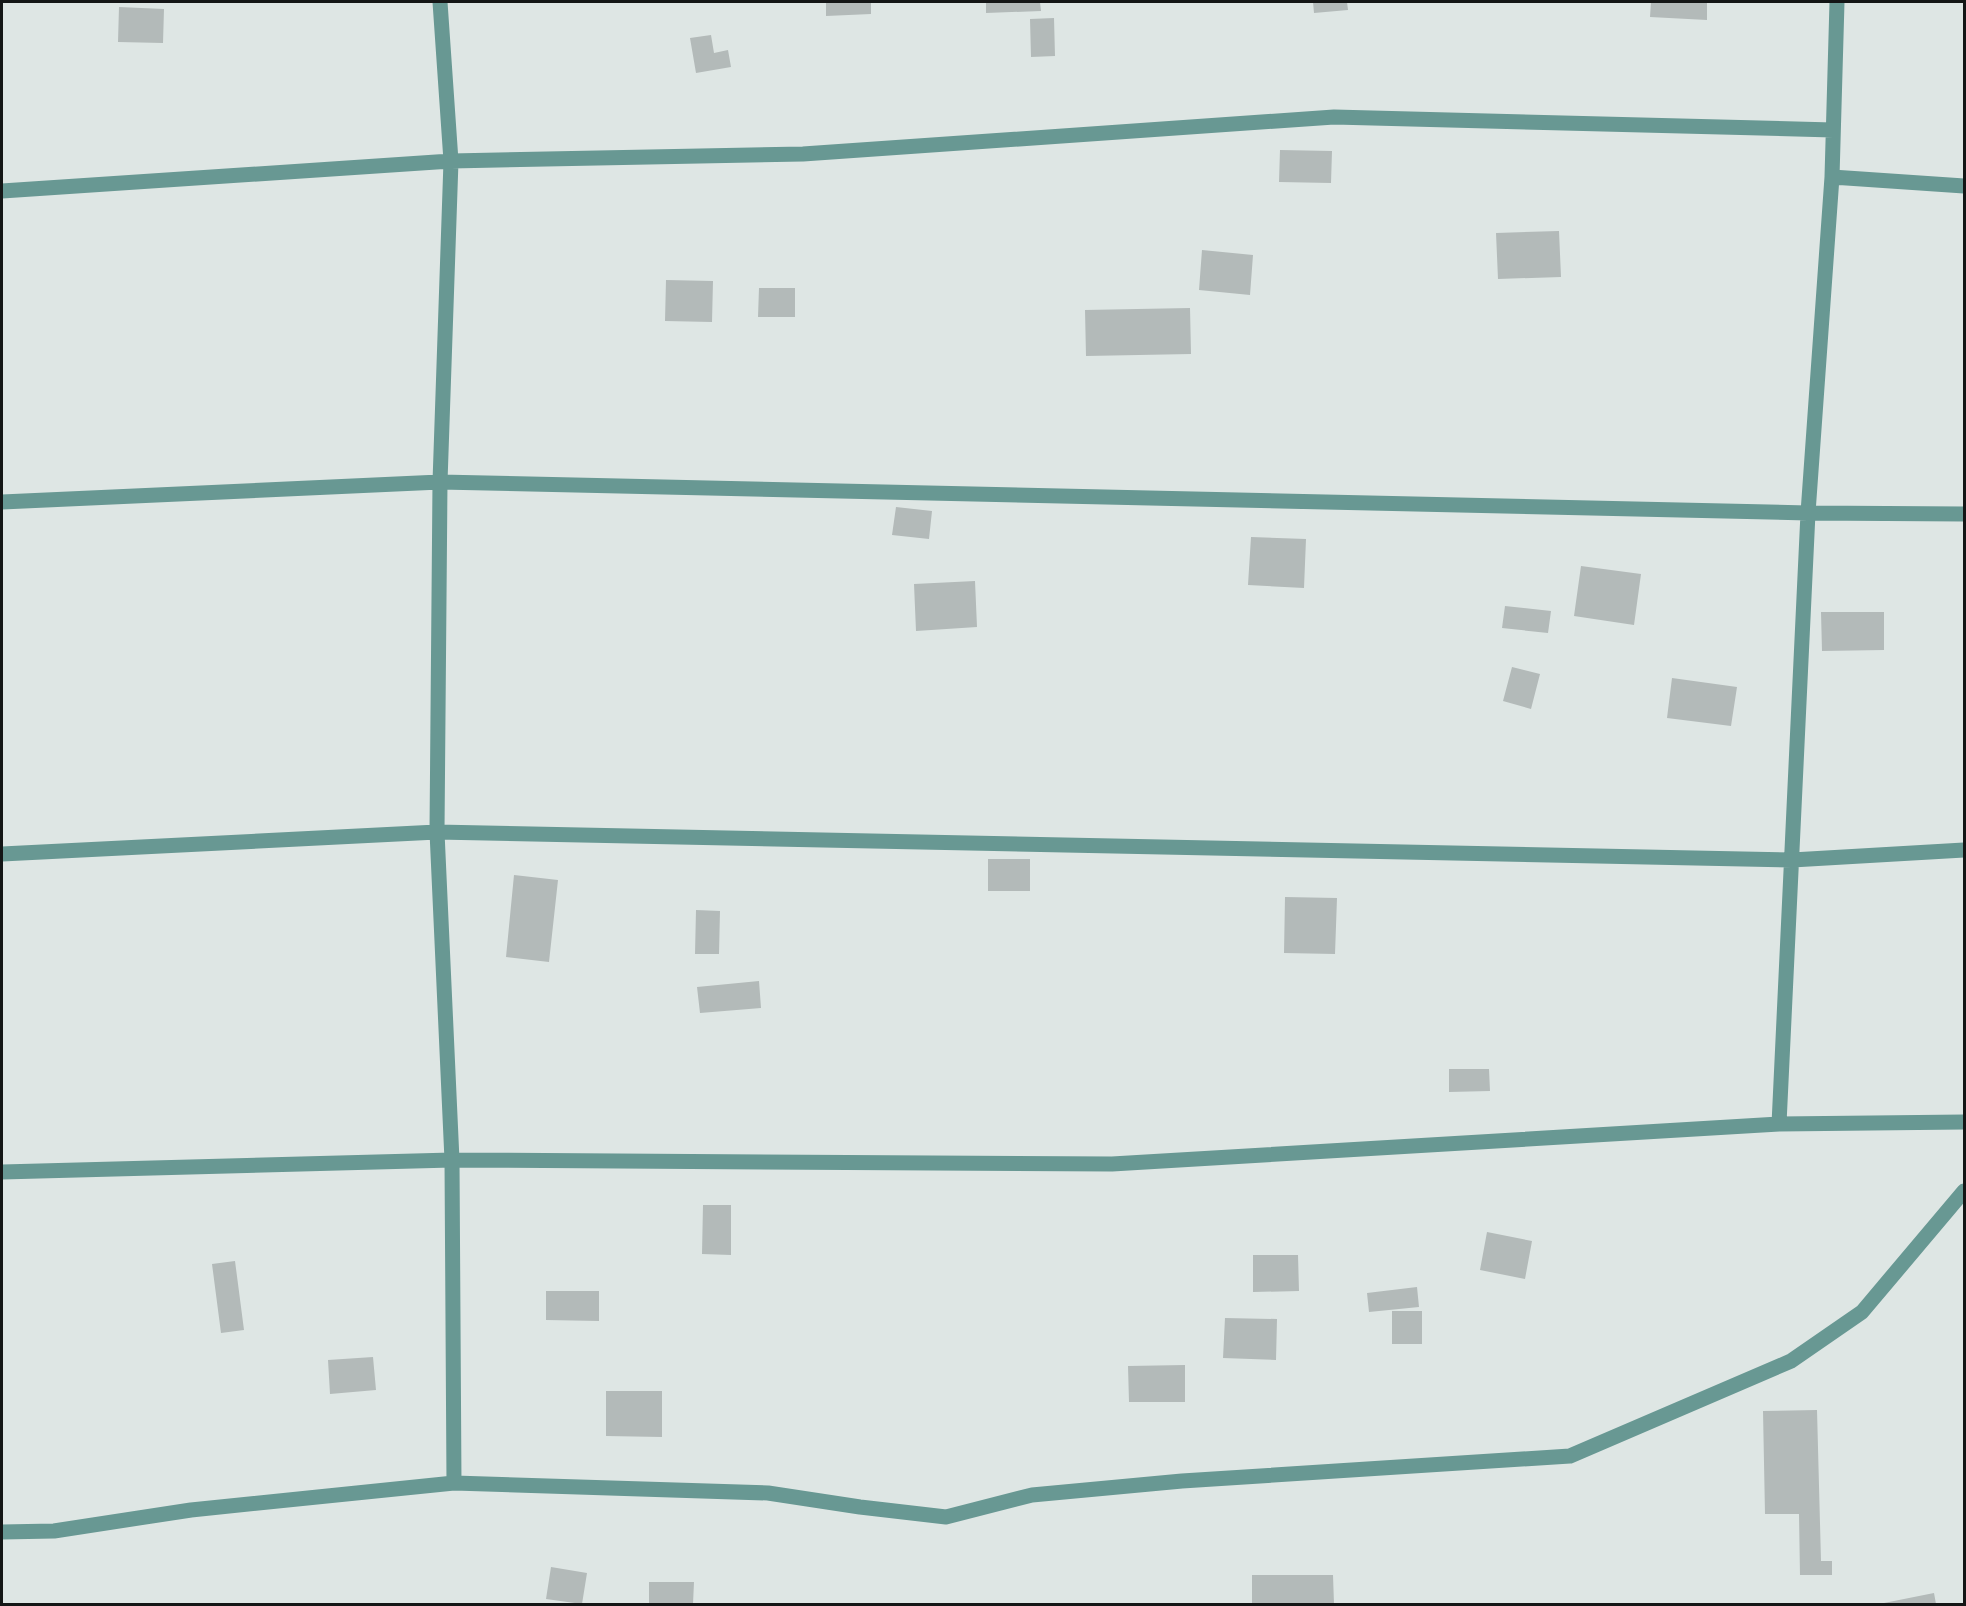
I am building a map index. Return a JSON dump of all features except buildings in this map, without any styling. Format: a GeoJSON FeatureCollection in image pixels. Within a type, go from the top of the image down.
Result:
{"type":"FeatureCollection","features":[{"type":"Feature","properties":{"kind":"street"},"geometry":{"type":"LineString","coordinates":[[440,2],[451,161],[440,482],[437,832],[452,1160],[454,1483]]}},
{"type":"Feature","properties":{"kind":"street"},"geometry":{"type":"LineString","coordinates":[[1779,1124],[1808,513],[1832,177],[1837,2]]}},
{"type":"Feature","properties":{"kind":"street"},"geometry":{"type":"LineString","coordinates":[[2,191],[451,161],[803,154],[1334,117],[1833,130]]}},
{"type":"Feature","properties":{"kind":"street"},"geometry":{"type":"LineString","coordinates":[[1832,177],[1965,186]]}},
{"type":"Feature","properties":{"kind":"street"},"geometry":{"type":"LineString","coordinates":[[2,502],[440,482],[1808,513],[1965,514]]}},
{"type":"Feature","properties":{"kind":"street"},"geometry":{"type":"LineString","coordinates":[[2,854],[437,832],[1792,860],[1965,850]]}},
{"type":"Feature","properties":{"kind":"street"},"geometry":{"type":"LineString","coordinates":[[2,1172],[452,1160],[1112,1164],[1779,1124],[1965,1122]]}},
{"type":"Feature","properties":{"kind":"street"},"geometry":{"type":"LineString","coordinates":[[2,1532],[54,1531],[192,1510],[454,1483],[768,1493],[946,1517],[1032,1495],[1182,1481],[1570,1456],[1791,1361],[1862,1312],[1965,1191]]}}]}
